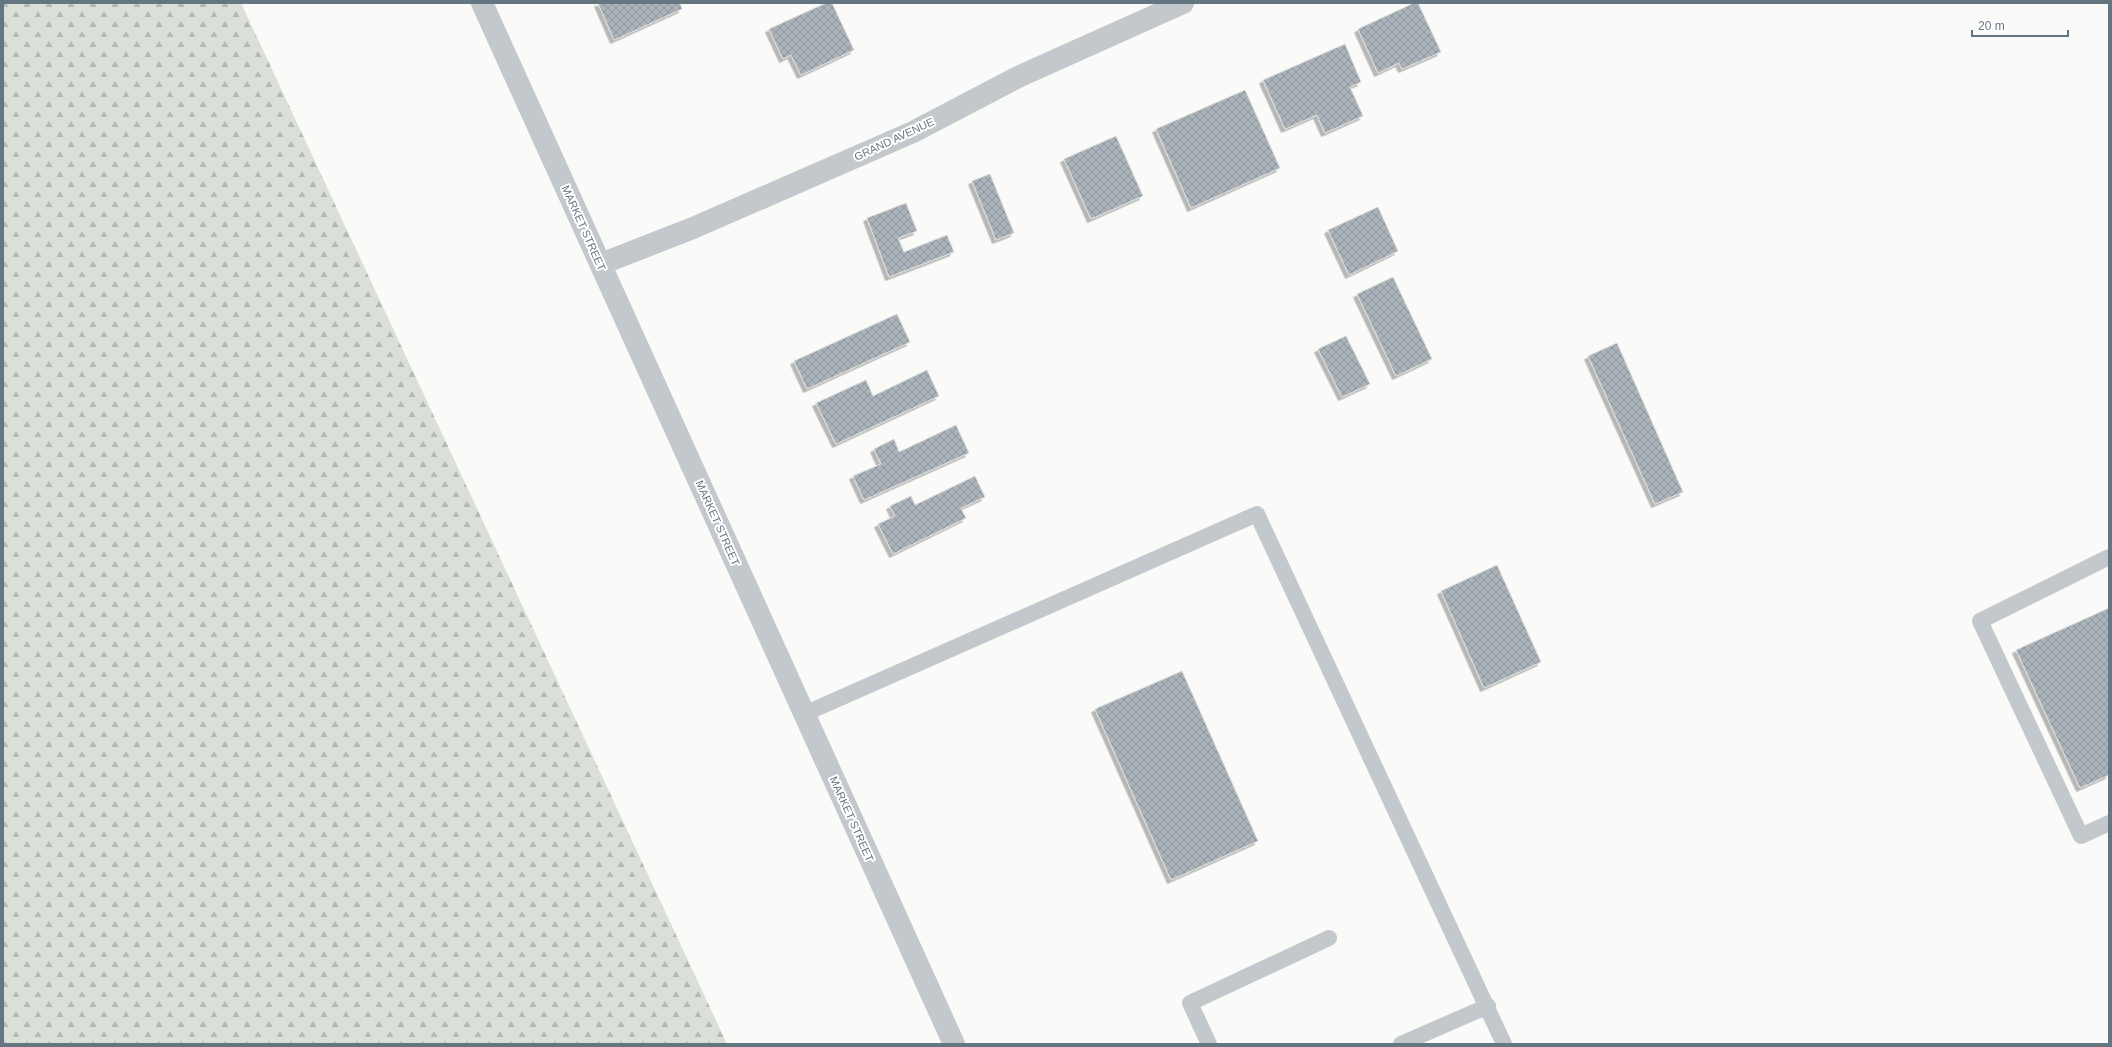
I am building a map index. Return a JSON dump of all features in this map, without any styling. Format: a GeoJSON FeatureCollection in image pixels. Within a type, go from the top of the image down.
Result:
{"type":"FeatureCollection","features":[{"type":"Feature","properties":{"kind":"street","name":"MARKET STREET"},"geometry":{"type":"LineString","coordinates":[[482,3],[954,1044]]}},
{"type":"Feature","properties":{"kind":"street","name":"GRAND AVENUE"},"geometry":{"type":"LineString","coordinates":[[601,264],[693,228],[913,132],[1018,77],[1183,3]]}},
{"type":"Feature","properties":{"kind":"lane"},"geometry":{"type":"LineString","coordinates":[[804,714],[1257,514],[1488,1006],[1504,1044]]}},
{"type":"Feature","properties":{"kind":"lane"},"geometry":{"type":"LineString","coordinates":[[2109,557],[1980,621],[2081,836],[2109,823]]}},
{"type":"Feature","properties":{"kind":"lane"},"geometry":{"type":"LineString","coordinates":[[1209,1044],[1190,1003],[1329,938]]}},
{"type":"Feature","properties":{"kind":"lane"},"geometry":{"type":"LineString","coordinates":[[1401,1044],[1488,1006]]}},
{"type":"Feature","properties":{"kind":"green space"},"geometry":{"type":"Polygon","coordinates":[[[3,3],[241,3],[727,1044],[3,1044],[3,3]]]}},
{"type":"Feature","properties":{"kind":"building"},"geometry":{"type":"Polygon","coordinates":[[[598,3],[680,3],[682,9],[614,40],[598,3]]]}},
{"type":"Feature","properties":{"kind":"building"},"geometry":{"type":"Polygon","coordinates":[[[826,3],[832,3],[854,50],[801,75],[791,55],[783,59],[769,29],[826,3]]]}},
{"type":"Feature","properties":{"kind":"building"},"geometry":{"type":"Polygon","coordinates":[[[1414,3],[1418,3],[1441,52],[1402,69],[1399,63],[1378,73],[1358,29],[1414,3]]]}},
{"type":"Feature","properties":{"kind":"building"},"geometry":{"type":"Polygon","coordinates":[[[1345,44],[1361,82],[1350,87],[1363,116],[1325,133],[1317,115],[1285,129],[1263,80],[1345,44]]]}},
{"type":"Feature","properties":{"kind":"building"},"geometry":{"type":"Polygon","coordinates":[[[1245,90],[1280,168],[1191,208],[1156,129],[1245,90]]]}},
{"type":"Feature","properties":{"kind":"building"},"geometry":{"type":"Polygon","coordinates":[[[1116,136],[1143,196],[1091,219],[1064,159],[1116,136]]]}},
{"type":"Feature","properties":{"kind":"building"},"geometry":{"type":"Polygon","coordinates":[[[990,174],[1014,233],[996,240],[972,181],[990,174]]]}},
{"type":"Feature","properties":{"kind":"building"},"geometry":{"type":"Polygon","coordinates":[[[906,203],[917,231],[898,238],[904,252],[947,235],[954,252],[889,277],[867,218],[906,203]]]}},
{"type":"Feature","properties":{"kind":"building"},"geometry":{"type":"Polygon","coordinates":[[[1378,207],[1398,251],[1349,275],[1328,230],[1378,207]]]}},
{"type":"Feature","properties":{"kind":"building"},"geometry":{"type":"Polygon","coordinates":[[[1393,277],[1432,359],[1396,376],[1357,294],[1393,277]]]}},
{"type":"Feature","properties":{"kind":"building"},"geometry":{"type":"Polygon","coordinates":[[[897,314],[910,342],[807,389],[794,361],[897,314]]]}},
{"type":"Feature","properties":{"kind":"building"},"geometry":{"type":"Polygon","coordinates":[[[1346,336],[1370,384],[1342,397],[1318,349],[1346,336]]]}},
{"type":"Feature","properties":{"kind":"building"},"geometry":{"type":"Polygon","coordinates":[[[1617,343],[1683,492],[1655,504],[1588,356],[1617,343]]]}},
{"type":"Feature","properties":{"kind":"building"},"geometry":{"type":"Polygon","coordinates":[[[927,370],[939,396],[836,444],[816,403],[866,380],[873,396],[927,370]]]}},
{"type":"Feature","properties":{"kind":"building"},"geometry":{"type":"Polygon","coordinates":[[[956,425],[969,453],[864,500],[853,476],[881,464],[874,449],[894,439],[899,452],[956,425]]]}},
{"type":"Feature","properties":{"kind":"building"},"geometry":{"type":"Polygon","coordinates":[[[975,476],[985,497],[961,508],[966,518],[893,554],[878,524],[895,516],[890,506],[911,496],[915,505],[975,476]]]}},
{"type":"Feature","properties":{"kind":"building"},"geometry":{"type":"Polygon","coordinates":[[[1497,565],[1541,662],[1484,688],[1441,591],[1497,565]]]}},
{"type":"Feature","properties":{"kind":"building"},"geometry":{"type":"Polygon","coordinates":[[[2109,608],[2109,775],[2080,788],[2016,650],[2109,608]]]}},
{"type":"Feature","properties":{"kind":"building"},"geometry":{"type":"Polygon","coordinates":[[[1182,671],[1258,841],[1171,880],[1095,709],[1182,671]]]}}]}
